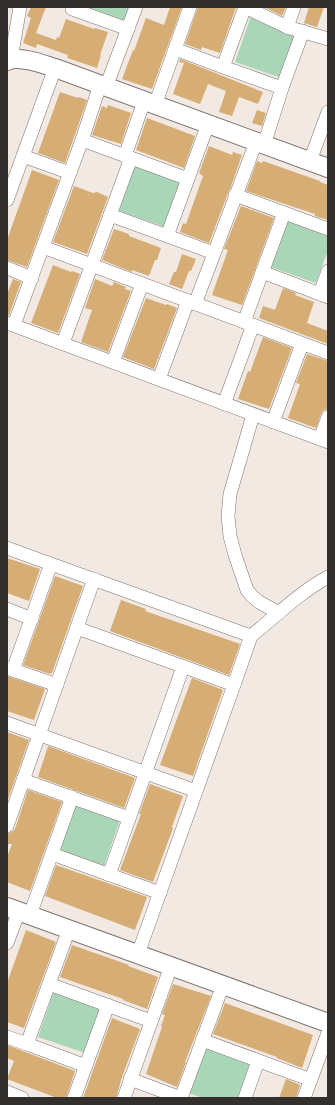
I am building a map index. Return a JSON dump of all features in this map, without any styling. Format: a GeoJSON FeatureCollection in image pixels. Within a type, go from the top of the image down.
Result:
{"type":"FeatureCollection","features":[{"type":"Feature","properties":{"kind":"street"},"geometry":{"type":"LineString","coordinates":[[20,7],[9,60],[31,60],[55,68],[328,168]]}},
{"type":"Feature","properties":{"kind":"street"},"geometry":{"type":"LineString","coordinates":[[136,7],[82,140],[32,278],[10,324],[324,441],[328,417]]}},
{"type":"Feature","properties":{"kind":"street"},"geometry":{"type":"LineString","coordinates":[[63,343],[110,215],[128,157],[150,103],[175,49],[190,7]]}},
{"type":"Feature","properties":{"kind":"street"},"geometry":{"type":"LineString","coordinates":[[223,67],[245,7],[288,27],[328,39]]}},
{"type":"Feature","properties":{"kind":"street"},"geometry":{"type":"LineString","coordinates":[[288,27],[294,7]]}},
{"type":"Feature","properties":{"kind":"street"},"geometry":{"type":"LineString","coordinates":[[70,8],[128,29]]}},
{"type":"Feature","properties":{"kind":"street"},"geometry":{"type":"LineString","coordinates":[[159,379],[214,254],[235,194],[260,143],[303,31]]}},
{"type":"Feature","properties":{"kind":"street"},"geometry":{"type":"LineString","coordinates":[[175,49],[282,88]]}},
{"type":"Feature","properties":{"kind":"street"},"geometry":{"type":"LineString","coordinates":[[7,200],[55,68]]}},
{"type":"Feature","properties":{"kind":"street"},"geometry":{"type":"LineString","coordinates":[[310,162],[328,112]]}},
{"type":"Feature","properties":{"kind":"street"},"geometry":{"type":"LineString","coordinates":[[167,236],[208,124]]}},
{"type":"Feature","properties":{"kind":"street"},"geometry":{"type":"LineString","coordinates":[[82,140],[188,179]]}},
{"type":"Feature","properties":{"kind":"street"},"geometry":{"type":"LineString","coordinates":[[23,156],[70,173]]}},
{"type":"Feature","properties":{"kind":"street"},"geometry":{"type":"LineString","coordinates":[[235,194],[328,229]]}},
{"type":"Feature","properties":{"kind":"street"},"geometry":{"type":"LineString","coordinates":[[224,404],[262,272],[284,213]]}},
{"type":"Feature","properties":{"kind":"street"},"geometry":{"type":"LineString","coordinates":[[110,215],[214,254]]}},
{"type":"Feature","properties":{"kind":"street"},"geometry":{"type":"LineString","coordinates":[[43,247],[328,354]]}},
{"type":"Feature","properties":{"kind":"street"},"geometry":{"type":"LineString","coordinates":[[7,268],[32,278]]}},
{"type":"Feature","properties":{"kind":"street"},"geometry":{"type":"LineString","coordinates":[[262,272],[324,295],[328,271]]}},
{"type":"Feature","properties":{"kind":"street"},"geometry":{"type":"LineString","coordinates":[[113,362],[142,284]]}},
{"type":"Feature","properties":{"kind":"street"},"geometry":{"type":"LineString","coordinates":[[273,422],[302,344]]}},
{"type":"Feature","properties":{"kind":"street"},"geometry":{"type":"LineString","coordinates":[[253,415],[230,494],[228,516],[230,536],[247,590],[258,602],[279,613]]}},
{"type":"Feature","properties":{"kind":"street"},"geometry":{"type":"LineString","coordinates":[[7,548],[251,636]]}},
{"type":"Feature","properties":{"kind":"street"},"geometry":{"type":"LineString","coordinates":[[51,564],[32,619],[10,669],[57,685]]}},
{"type":"Feature","properties":{"kind":"street"},"geometry":{"type":"LineString","coordinates":[[138,954],[251,636],[319,582],[328,577]]}},
{"type":"Feature","properties":{"kind":"street"},"geometry":{"type":"LineString","coordinates":[[7,826],[94,579]]}},
{"type":"Feature","properties":{"kind":"street"},"geometry":{"type":"LineString","coordinates":[[7,609],[32,619]]}},
{"type":"Feature","properties":{"kind":"street"},"geometry":{"type":"LineString","coordinates":[[77,628],[234,685]]}},
{"type":"Feature","properties":{"kind":"street"},"geometry":{"type":"LineString","coordinates":[[109,875],[183,666]]}},
{"type":"Feature","properties":{"kind":"street"},"geometry":{"type":"LineString","coordinates":[[7,723],[196,791]]}},
{"type":"Feature","properties":{"kind":"street"},"geometry":{"type":"LineString","coordinates":[[24,780],[129,818]]}},
{"type":"Feature","properties":{"kind":"street"},"geometry":{"type":"LineString","coordinates":[[7,943],[19,911],[52,854],[72,797]]}},
{"type":"Feature","properties":{"kind":"street"},"geometry":{"type":"LineString","coordinates":[[52,854],[160,894]]}},
{"type":"Feature","properties":{"kind":"street"},"geometry":{"type":"LineString","coordinates":[[19,911],[328,1022]]}},
{"type":"Feature","properties":{"kind":"street"},"geometry":{"type":"LineString","coordinates":[[27,1044],[69,929]]}},
{"type":"Feature","properties":{"kind":"street"},"geometry":{"type":"LineString","coordinates":[[124,1098],[172,966]]}},
{"type":"Feature","properties":{"kind":"street"},"geometry":{"type":"LineString","coordinates":[[49,984],[152,1021]]}},
{"type":"Feature","properties":{"kind":"street"},"geometry":{"type":"LineString","coordinates":[[130,1079],[182,1098],[222,985]]}},
{"type":"Feature","properties":{"kind":"street"},"geometry":{"type":"LineString","coordinates":[[74,1098],[108,1005]]}},
{"type":"Feature","properties":{"kind":"street"},"geometry":{"type":"LineString","coordinates":[[304,1098],[328,1033]]}},
{"type":"Feature","properties":{"kind":"street"},"geometry":{"type":"LineString","coordinates":[[7,1037],[86,1066]]}},
{"type":"Feature","properties":{"kind":"street"},"geometry":{"type":"LineString","coordinates":[[202,1040],[311,1080]]}},
{"type":"Feature","properties":{"kind":"street"},"geometry":{"type":"LineString","coordinates":[[245,1098],[258,1061]]}},
{"type":"Feature","properties":{"kind":"street"},"geometry":{"type":"LineString","coordinates":[[7,1092],[22,1098]]}},
{"type":"Feature","properties":{"kind":"green space"},"geometry":{"type":"Polygon","coordinates":[[[86,7],[131,7],[126,21],[86,7]]]}},
{"type":"Feature","properties":{"kind":"green space"},"geometry":{"type":"Polygon","coordinates":[[[251,16],[297,32],[281,78],[235,62],[251,16]]]}},
{"type":"Feature","properties":{"kind":"green space"},"geometry":{"type":"Polygon","coordinates":[[[135,165],[181,181],[165,227],[119,211],[135,165]]]}},
{"type":"Feature","properties":{"kind":"green space"},"geometry":{"type":"Polygon","coordinates":[[[286,221],[328,236],[328,250],[316,283],[270,267],[286,221]]]}},
{"type":"Feature","properties":{"kind":"green space"},"geometry":{"type":"Polygon","coordinates":[[[74,804],[120,820],[104,866],[58,850],[74,804]]]}},
{"type":"Feature","properties":{"kind":"green space"},"geometry":{"type":"Polygon","coordinates":[[[54,991],[101,1007],[85,1053],[38,1037],[54,991]]]}},
{"type":"Feature","properties":{"kind":"green space"},"geometry":{"type":"Polygon","coordinates":[[[204,1046],[250,1063],[238,1098],[203,1098],[188,1093],[204,1046]]]}},
{"type":"Feature","properties":{"kind":"building"},"geometry":{"type":"Polygon","coordinates":[[[31,7],[46,7],[36,33],[56,40],[57,37],[59,38],[66,19],[94,29],[108,32],[97,68],[67,58],[68,55],[37,44],[36,48],[23,43],[31,18],[27,16],[31,7]]]}},
{"type":"Feature","properties":{"kind":"building"},"geometry":{"type":"Polygon","coordinates":[[[170,7],[182,7],[152,89],[122,79],[146,18],[164,25],[170,7]]]}},
{"type":"Feature","properties":{"kind":"building"},"geometry":{"type":"Polygon","coordinates":[[[198,7],[236,7],[220,53],[202,47],[201,50],[185,44],[198,7]]]}},
{"type":"Feature","properties":{"kind":"building"},"geometry":{"type":"Polygon","coordinates":[[[264,7],[286,7],[282,16],[264,7]]]}},
{"type":"Feature","properties":{"kind":"building"},"geometry":{"type":"Polygon","coordinates":[[[309,7],[324,7],[317,27],[304,23],[309,7]]]}},
{"type":"Feature","properties":{"kind":"building"},"geometry":{"type":"Polygon","coordinates":[[[180,59],[263,92],[258,104],[239,97],[232,116],[219,112],[226,91],[208,84],[200,104],[173,94],[184,63],[179,62],[180,59]]]}},
{"type":"Feature","properties":{"kind":"building"},"geometry":{"type":"Polygon","coordinates":[[[60,92],[87,100],[65,163],[38,153],[60,92]]]}},
{"type":"Feature","properties":{"kind":"building"},"geometry":{"type":"Polygon","coordinates":[[[108,105],[131,113],[121,144],[92,135],[102,106],[107,108],[108,105]]]}},
{"type":"Feature","properties":{"kind":"building"},"geometry":{"type":"Polygon","coordinates":[[[257,110],[266,113],[262,126],[252,123],[257,110]]]}},
{"type":"Feature","properties":{"kind":"building"},"geometry":{"type":"Polygon","coordinates":[[[147,118],[195,136],[184,168],[136,150],[147,118]]]}},
{"type":"Feature","properties":{"kind":"building"},"geometry":{"type":"Polygon","coordinates":[[[209,146],[232,155],[233,152],[242,155],[209,243],[180,232],[183,223],[186,224],[203,176],[199,173],[209,146]]]}},
{"type":"Feature","properties":{"kind":"building"},"geometry":{"type":"Polygon","coordinates":[[[257,161],[262,163],[263,161],[328,185],[328,220],[315,216],[315,214],[246,191],[257,161]]]}},
{"type":"Feature","properties":{"kind":"building"},"geometry":{"type":"Polygon","coordinates":[[[32,170],[59,180],[27,267],[7,260],[7,240],[32,170]]]}},
{"type":"Feature","properties":{"kind":"building"},"geometry":{"type":"Polygon","coordinates":[[[74,186],[93,193],[97,192],[108,197],[87,254],[53,242],[74,186]]]}},
{"type":"Feature","properties":{"kind":"building"},"geometry":{"type":"Polygon","coordinates":[[[241,206],[274,218],[242,305],[212,295],[228,250],[224,249],[241,206]]]}},
{"type":"Feature","properties":{"kind":"building"},"geometry":{"type":"Polygon","coordinates":[[[114,229],[161,248],[149,276],[132,270],[132,272],[102,260],[114,229]]]}},
{"type":"Feature","properties":{"kind":"building"},"geometry":{"type":"Polygon","coordinates":[[[182,254],[196,259],[191,271],[189,271],[182,289],[169,284],[174,272],[176,272],[182,254]]]}},
{"type":"Feature","properties":{"kind":"building"},"geometry":{"type":"Polygon","coordinates":[[[53,265],[80,274],[58,333],[31,323],[53,265]]]}},
{"type":"Feature","properties":{"kind":"building"},"geometry":{"type":"Polygon","coordinates":[[[13,279],[21,282],[9,315],[7,315],[7,294],[13,279]]]}},
{"type":"Feature","properties":{"kind":"building"},"geometry":{"type":"Polygon","coordinates":[[[95,279],[112,286],[114,282],[131,291],[108,352],[81,342],[92,310],[85,308],[95,279]]]}},
{"type":"Feature","properties":{"kind":"building"},"geometry":{"type":"Polygon","coordinates":[[[283,288],[296,293],[295,295],[314,302],[307,323],[328,331],[328,344],[259,318],[263,306],[275,310],[283,288]]]}},
{"type":"Feature","properties":{"kind":"building"},"geometry":{"type":"Polygon","coordinates":[[[146,298],[177,308],[154,369],[123,357],[146,298]]]}},
{"type":"Feature","properties":{"kind":"building"},"geometry":{"type":"Polygon","coordinates":[[[263,337],[292,348],[269,409],[238,399],[263,337]]]}},
{"type":"Feature","properties":{"kind":"building"},"geometry":{"type":"Polygon","coordinates":[[[307,354],[328,361],[328,406],[327,409],[321,414],[316,428],[288,418],[300,384],[296,383],[307,354]]]}},
{"type":"Feature","properties":{"kind":"building"},"geometry":{"type":"Polygon","coordinates":[[[7,558],[40,569],[29,601],[7,593],[7,558]]]}},
{"type":"Feature","properties":{"kind":"building"},"geometry":{"type":"Polygon","coordinates":[[[55,576],[83,586],[52,673],[50,674],[23,665],[55,576]]]}},
{"type":"Feature","properties":{"kind":"building"},"geometry":{"type":"Polygon","coordinates":[[[121,600],[146,609],[145,611],[240,644],[229,675],[110,631],[121,600]]]}},
{"type":"Feature","properties":{"kind":"building"},"geometry":{"type":"Polygon","coordinates":[[[7,676],[45,689],[34,720],[7,711],[7,676]]]}},
{"type":"Feature","properties":{"kind":"building"},"geometry":{"type":"Polygon","coordinates":[[[192,678],[223,690],[193,776],[160,765],[192,678]]]}},
{"type":"Feature","properties":{"kind":"building"},"geometry":{"type":"Polygon","coordinates":[[[7,732],[29,740],[7,802],[7,732]]]}},
{"type":"Feature","properties":{"kind":"building"},"geometry":{"type":"Polygon","coordinates":[[[48,746],[135,778],[124,808],[38,777],[48,746]]]}},
{"type":"Feature","properties":{"kind":"building"},"geometry":{"type":"Polygon","coordinates":[[[150,784],[183,796],[153,882],[120,870],[141,814],[139,814],[150,784]]]}},
{"type":"Feature","properties":{"kind":"building"},"geometry":{"type":"Polygon","coordinates":[[[28,790],[62,802],[30,891],[7,882],[7,857],[12,844],[7,844],[7,834],[15,829],[28,790]]]}},
{"type":"Feature","properties":{"kind":"building"},"geometry":{"type":"Polygon","coordinates":[[[56,865],[147,897],[135,930],[45,896],[56,865]]]}},
{"type":"Feature","properties":{"kind":"building"},"geometry":{"type":"Polygon","coordinates":[[[26,930],[56,942],[24,1028],[7,1022],[7,983],[26,930]]]}},
{"type":"Feature","properties":{"kind":"building"},"geometry":{"type":"Polygon","coordinates":[[[72,945],[158,977],[147,1009],[60,977],[72,945]]]}},
{"type":"Feature","properties":{"kind":"building"},"geometry":{"type":"Polygon","coordinates":[[[173,984],[211,996],[185,1062],[177,1087],[146,1074],[162,1027],[161,1026],[165,1015],[162,1014],[173,984]]]}},
{"type":"Feature","properties":{"kind":"building"},"geometry":{"type":"Polygon","coordinates":[[[225,1003],[313,1035],[302,1068],[277,1057],[213,1034],[225,1003]]]}},
{"type":"Feature","properties":{"kind":"building"},"geometry":{"type":"Polygon","coordinates":[[[112,1018],[140,1029],[122,1077],[116,1098],[83,1098],[112,1018]]]}},
{"type":"Feature","properties":{"kind":"building"},"geometry":{"type":"Polygon","coordinates":[[[7,1045],[75,1071],[66,1098],[57,1098],[7,1079],[14,1061],[7,1058],[7,1045]]]}},
{"type":"Feature","properties":{"kind":"building"},"geometry":{"type":"Polygon","coordinates":[[[286,1079],[300,1085],[296,1098],[279,1098],[286,1079]]]}}]}
